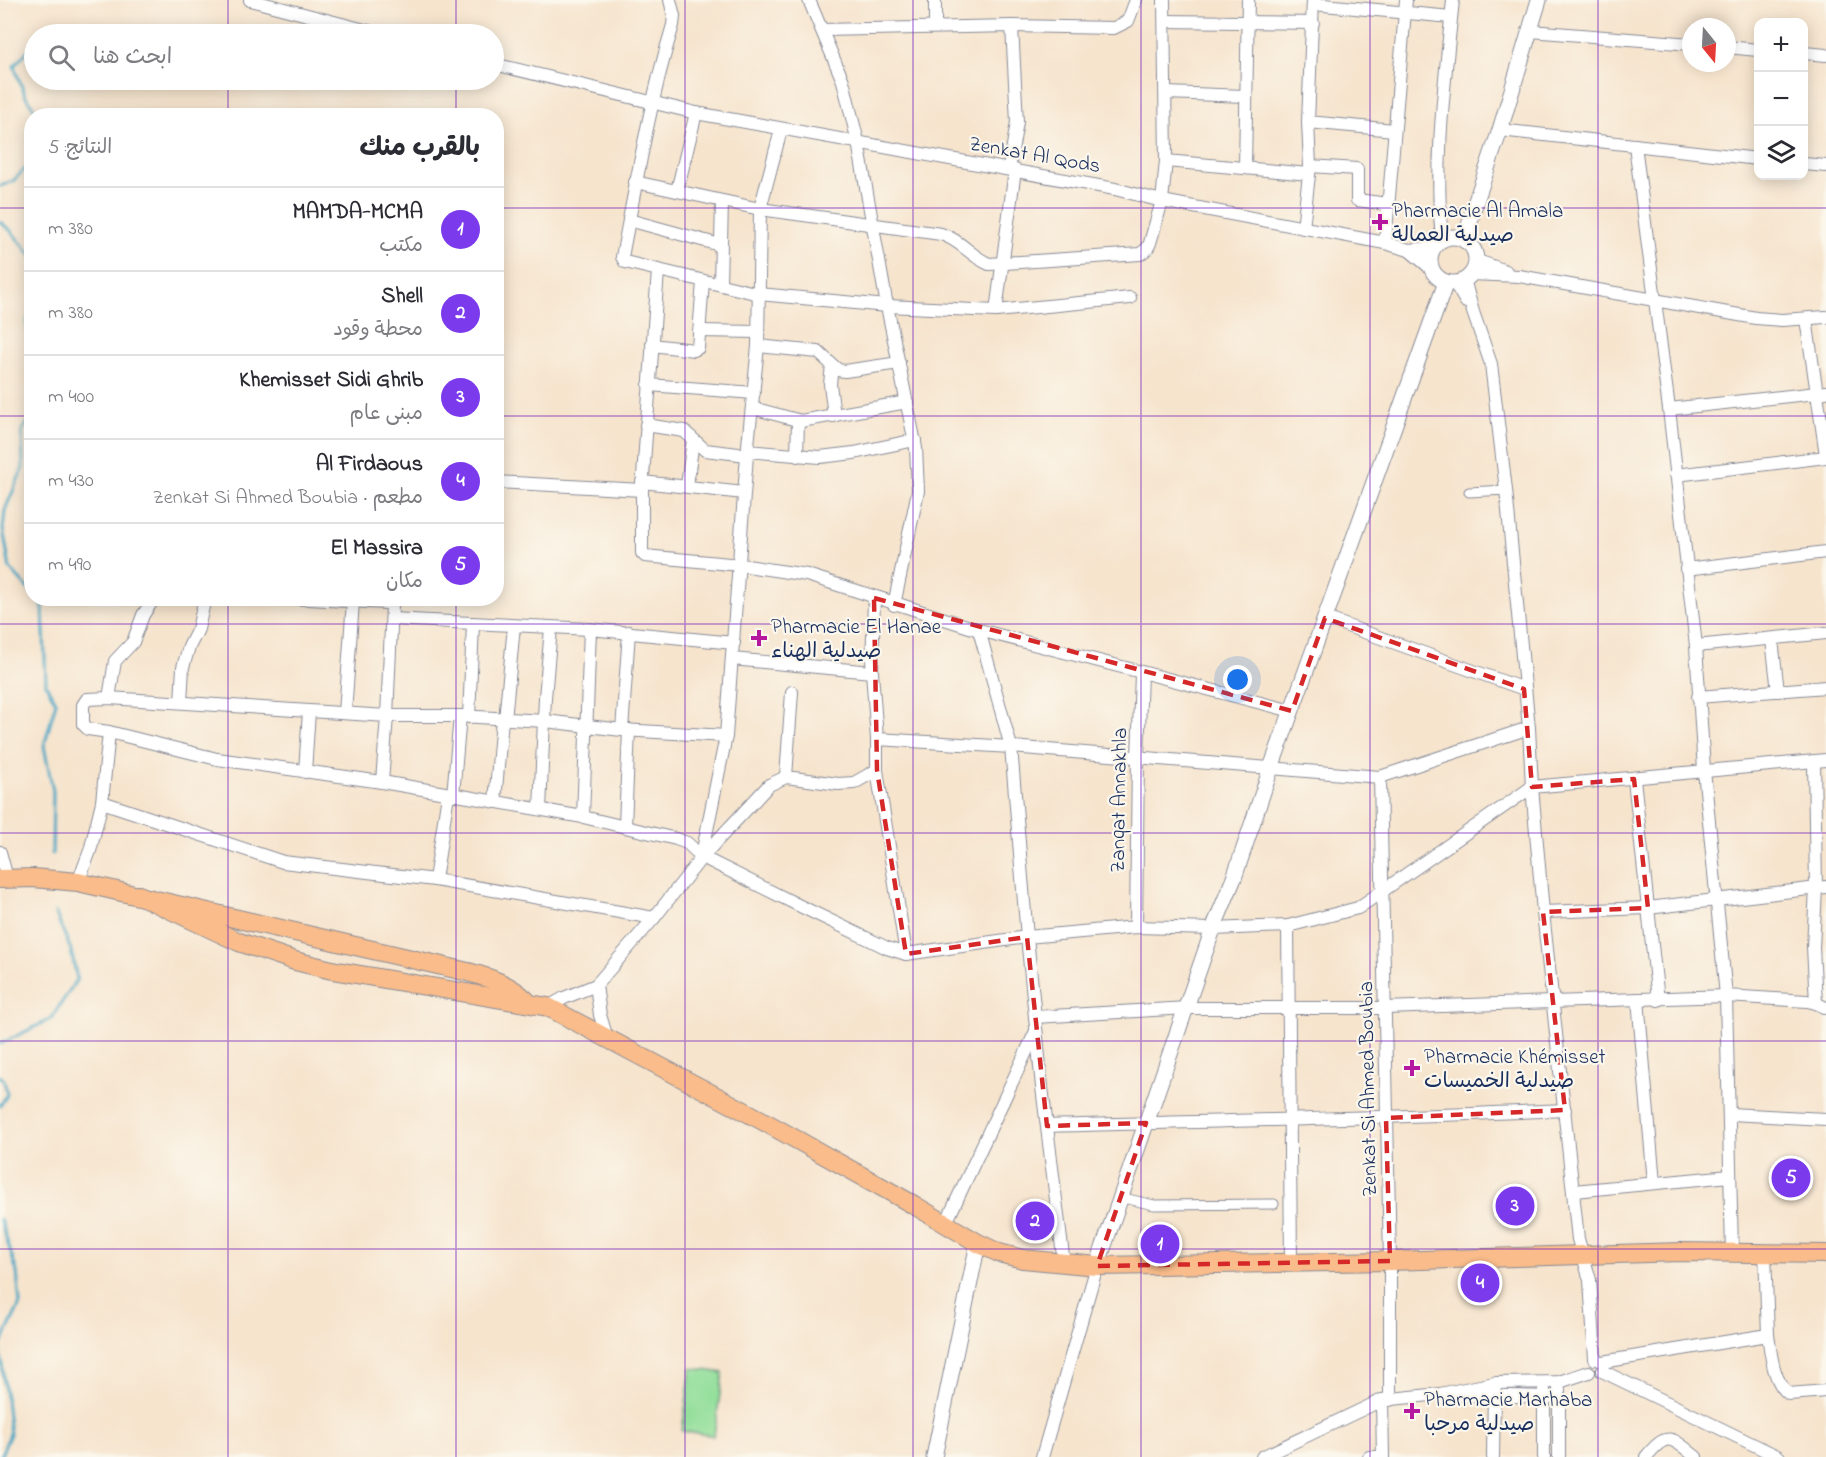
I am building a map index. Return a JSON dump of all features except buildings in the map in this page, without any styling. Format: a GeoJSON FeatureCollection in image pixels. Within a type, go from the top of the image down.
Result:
{"type":"FeatureCollection","features":[{"type":"Feature","properties":{"kind":"main road"},"geometry":{"type":"LineString","coordinates":[[3,878],[78,882],[495,979],[516,991],[529,1003]]}},
{"type":"Feature","properties":{"kind":"main road"},"geometry":{"type":"LineString","coordinates":[[139,895],[239,942],[295,961],[333,970],[548,1007],[763,1121],[978,1243],[999,1253],[1023,1259],[1097,1266],[1390,1261],[1581,1254],[1732,1252],[1826,1254]]}},
{"type":"Feature","properties":{"kind":"street"},"geometry":{"type":"LineString","coordinates":[[250,0],[342,24]]}},
{"type":"Feature","properties":{"kind":"street"},"geometry":{"type":"LineString","coordinates":[[670,0],[674,16],[673,25],[652,103],[635,182],[623,261],[759,294],[887,306],[996,311],[1130,298]]}},
{"type":"Feature","properties":{"kind":"street"},"geometry":{"type":"LineString","coordinates":[[809,0],[843,81],[858,142],[887,306],[915,440],[918,491],[894,604]]}},
{"type":"Feature","properties":{"kind":"street"},"geometry":{"type":"LineString","coordinates":[[934,0],[935,27]]}},
{"type":"Feature","properties":{"kind":"street"},"geometry":{"type":"LineString","coordinates":[[822,30],[1012,26],[1114,27],[1128,21],[1136,0]]}},
{"type":"Feature","properties":{"kind":"street"},"geometry":{"type":"LineString","coordinates":[[635,182],[760,209],[951,237],[977,259],[988,264],[1140,254],[1147,249],[1150,243],[1161,201],[1166,161],[1164,0]]}},
{"type":"Feature","properties":{"kind":"street"},"geometry":{"type":"LineString","coordinates":[[1245,168],[1248,0]]}},
{"type":"Feature","properties":{"kind":"street"},"geometry":{"type":"LineString","coordinates":[[1449,242],[1439,213],[1440,136],[1453,0]]}},
{"type":"Feature","properties":{"kind":"street"},"geometry":{"type":"LineString","coordinates":[[1539,0],[1474,207],[1449,242],[1430,259],[1454,275],[1473,312],[1491,364],[1506,490],[1529,728],[1543,912],[1578,1239],[1590,1280],[1600,1364]]}},
{"type":"Feature","properties":{"kind":"street"},"geometry":{"type":"LineString","coordinates":[[1303,228],[1310,170],[1308,122],[1314,23],[1313,2],[1406,6],[1451,17]]}},
{"type":"Feature","properties":{"kind":"street"},"geometry":{"type":"LineString","coordinates":[[1384,243],[1406,6]]}},
{"type":"Feature","properties":{"kind":"street"},"geometry":{"type":"LineString","coordinates":[[1166,21],[1314,23]]}},
{"type":"Feature","properties":{"kind":"street"},"geometry":{"type":"LineString","coordinates":[[996,311],[1017,122],[1012,26]]}},
{"type":"Feature","properties":{"kind":"street"},"geometry":{"type":"LineString","coordinates":[[1530,31],[1682,43]]}},
{"type":"Feature","properties":{"kind":"street"},"geometry":{"type":"LineString","coordinates":[[1736,48],[1754,50]]}},
{"type":"Feature","properties":{"kind":"street"},"geometry":{"type":"LineString","coordinates":[[1808,53],[1826,55]]}},
{"type":"Feature","properties":{"kind":"street","name":"Zenkat Al Qods"},"geometry":{"type":"LineString","coordinates":[[504,66],[696,113],[1115,189],[1161,201],[1384,243],[1409,250]]}},
{"type":"Feature","properties":{"kind":"street"},"geometry":{"type":"LineString","coordinates":[[1166,93],[1245,96]]}},
{"type":"Feature","properties":{"kind":"street"},"geometry":{"type":"LineString","coordinates":[[677,191],[696,113]]}},
{"type":"Feature","properties":{"kind":"street"},"geometry":{"type":"LineString","coordinates":[[1308,122],[1394,130]]}},
{"type":"Feature","properties":{"kind":"street"},"geometry":{"type":"LineString","coordinates":[[702,857],[726,736],[747,453],[758,346],[760,209],[782,130]]}},
{"type":"Feature","properties":{"kind":"street"},"geometry":{"type":"LineString","coordinates":[[1500,130],[1754,159]]}},
{"type":"Feature","properties":{"kind":"street"},"geometry":{"type":"LineString","coordinates":[[1635,145],[1656,301],[1696,646],[1704,770],[1726,996],[1732,1252]]}},
{"type":"Feature","properties":{"kind":"street"},"geometry":{"type":"LineString","coordinates":[[1166,161],[1245,168],[1357,169],[1357,200],[1388,204]]}},
{"type":"Feature","properties":{"kind":"street"},"geometry":{"type":"LineString","coordinates":[[1808,164],[1826,166]]}},
{"type":"Feature","properties":{"kind":"street"},"geometry":{"type":"LineString","coordinates":[[720,284],[722,202]]}},
{"type":"Feature","properties":{"kind":"street"},"geometry":{"type":"LineString","coordinates":[[629,220],[720,245]]}},
{"type":"Feature","properties":{"kind":"street"},"geometry":{"type":"LineString","coordinates":[[1042,1457],[1119,1197],[1213,929],[1234,878],[1271,768],[1435,315],[1454,275],[1473,249],[1449,242],[1409,250]]}},
{"type":"Feature","properties":{"kind":"street"},"geometry":{"type":"LineString","coordinates":[[1409,250],[1454,275],[1519,276],[1756,318],[1782,320],[1826,317]]}},
{"type":"Feature","properties":{"kind":"street"},"geometry":{"type":"LineString","coordinates":[[658,271],[642,486],[642,553],[645,556],[740,564],[807,575],[979,630],[1141,674],[1292,711]]}},
{"type":"Feature","properties":{"kind":"street"},"geometry":{"type":"LineString","coordinates":[[652,345],[696,350],[703,281]]}},
{"type":"Feature","properties":{"kind":"street"},"geometry":{"type":"LineString","coordinates":[[1676,475],[1826,456],[1822,392],[1806,319]]}},
{"type":"Feature","properties":{"kind":"street"},"geometry":{"type":"LineString","coordinates":[[699,331],[758,332]]}},
{"type":"Feature","properties":{"kind":"street"},"geometry":{"type":"LineString","coordinates":[[758,346],[818,352],[838,370],[845,371],[899,363]]}},
{"type":"Feature","properties":{"kind":"street"},"geometry":{"type":"LineString","coordinates":[[832,365],[830,384],[834,416]]}},
{"type":"Feature","properties":{"kind":"street"},"geometry":{"type":"LineString","coordinates":[[649,385],[754,393]]}},
{"type":"Feature","properties":{"kind":"street"},"geometry":{"type":"LineString","coordinates":[[1669,409],[1822,392]]}},
{"type":"Feature","properties":{"kind":"street"},"geometry":{"type":"LineString","coordinates":[[752,408],[798,421],[907,402]]}},
{"type":"Feature","properties":{"kind":"street"},"geometry":{"type":"LineString","coordinates":[[797,456],[798,421]]}},
{"type":"Feature","properties":{"kind":"street"},"geometry":{"type":"LineString","coordinates":[[646,425],[684,431],[705,450],[797,456],[820,457],[854,453],[915,440]]}},
{"type":"Feature","properties":{"kind":"street"},"geometry":{"type":"LineString","coordinates":[[687,486],[693,440]]}},
{"type":"Feature","properties":{"kind":"street"},"geometry":{"type":"LineString","coordinates":[[504,482],[687,486],[744,493]]}},
{"type":"Feature","properties":{"kind":"street"},"geometry":{"type":"LineString","coordinates":[[1469,492],[1506,490]]}},
{"type":"Feature","properties":{"kind":"street"},"geometry":{"type":"LineString","coordinates":[[1686,569],[1826,552]]}},
{"type":"Feature","properties":{"kind":"street"},"geometry":{"type":"LineString","coordinates":[[874,598],[872,672],[878,739],[877,770],[906,954]]}},
{"type":"Feature","properties":{"kind":"street"},"geometry":{"type":"LineString","coordinates":[[109,698],[115,661],[133,642],[150,606]]}},
{"type":"Feature","properties":{"kind":"street"},"geometry":{"type":"LineString","coordinates":[[181,702],[183,666],[198,629],[203,606]]}},
{"type":"Feature","properties":{"kind":"street"},"geometry":{"type":"LineString","coordinates":[[345,713],[353,606]]}},
{"type":"Feature","properties":{"kind":"street"},"geometry":{"type":"LineString","coordinates":[[382,782],[392,606]]}},
{"type":"Feature","properties":{"kind":"street"},"geometry":{"type":"LineString","coordinates":[[1325,618],[1524,689]]}},
{"type":"Feature","properties":{"kind":"street"},"geometry":{"type":"LineString","coordinates":[[392,619],[590,629],[734,643]]}},
{"type":"Feature","properties":{"kind":"street"},"geometry":{"type":"LineString","coordinates":[[435,880],[464,716],[473,624]]}},
{"type":"Feature","properties":{"kind":"street"},"geometry":{"type":"LineString","coordinates":[[495,802],[514,626]]}},
{"type":"Feature","properties":{"kind":"street"},"geometry":{"type":"LineString","coordinates":[[540,809],[551,628]]}},
{"type":"Feature","properties":{"kind":"street"},"geometry":{"type":"LineString","coordinates":[[583,817],[590,629]]}},
{"type":"Feature","properties":{"kind":"street"},"geometry":{"type":"LineString","coordinates":[[979,630],[1011,747],[1036,1030],[1064,1264]]}},
{"type":"Feature","properties":{"kind":"street"},"geometry":{"type":"LineString","coordinates":[[625,826],[629,632]]}},
{"type":"Feature","properties":{"kind":"street"},"geometry":{"type":"LineString","coordinates":[[1696,646],[1826,633]]}},
{"type":"Feature","properties":{"kind":"street"},"geometry":{"type":"LineString","coordinates":[[1772,640],[1778,692]]}},
{"type":"Feature","properties":{"kind":"street"},"geometry":{"type":"LineString","coordinates":[[732,659],[872,672]]}},
{"type":"Feature","properties":{"kind":"street","name":"Zanqat Annakhla"},"geometry":{"type":"LineString","coordinates":[[1136,927],[1141,674]]}},
{"type":"Feature","properties":{"kind":"street"},"geometry":{"type":"LineString","coordinates":[[1698,697],[1826,687]]}},
{"type":"Feature","properties":{"kind":"street"},"geometry":{"type":"LineString","coordinates":[[786,777],[792,692]]}},
{"type":"Feature","properties":{"kind":"street"},"geometry":{"type":"LineString","coordinates":[[726,736],[464,716],[387,716],[109,698],[84,701],[82,720],[88,729],[109,732],[217,759],[382,782],[540,809],[625,826],[683,841],[702,857],[887,948],[906,954],[1027,937],[1136,927],[1213,929],[1288,926],[1358,908],[1532,788],[1704,770],[1820,761],[1821,887],[1813,947],[1821,1005],[1726,996],[1385,1008],[1187,1008],[1035,1017]]}},
{"type":"Feature","properties":{"kind":"street"},"geometry":{"type":"LineString","coordinates":[[305,772],[309,711]]}},
{"type":"Feature","properties":{"kind":"street"},"geometry":{"type":"LineString","coordinates":[[878,739],[1011,747],[1380,777],[1529,728]]}},
{"type":"Feature","properties":{"kind":"street"},"geometry":{"type":"LineString","coordinates":[[78,882],[90,851],[102,802],[109,732]]}},
{"type":"Feature","properties":{"kind":"street"},"geometry":{"type":"LineString","coordinates":[[548,1007],[596,985],[654,918],[702,857],[769,785],[786,777],[848,784],[860,781],[867,774],[877,770]]}},
{"type":"Feature","properties":{"kind":"street","name":"Zenkat Si Ahmed Boubia"},"geometry":{"type":"LineString","coordinates":[[1380,777],[1390,1261],[1383,1457]]}},
{"type":"Feature","properties":{"kind":"street"},"geometry":{"type":"LineString","coordinates":[[1634,779],[1658,1000]]}},
{"type":"Feature","properties":{"kind":"street"},"geometry":{"type":"LineString","coordinates":[[102,802],[283,862],[435,880],[654,918]]}},
{"type":"Feature","properties":{"kind":"street"},"geometry":{"type":"LineString","coordinates":[[0,852],[3,878]]}},
{"type":"Feature","properties":{"kind":"street"},"geometry":{"type":"LineString","coordinates":[[1543,912],[1648,908],[1821,887]]}},
{"type":"Feature","properties":{"kind":"street"},"geometry":{"type":"LineString","coordinates":[[1288,926],[1291,1262]]}},
{"type":"Feature","properties":{"kind":"street"},"geometry":{"type":"LineString","coordinates":[[596,985],[600,1015],[607,1038]]}},
{"type":"Feature","properties":{"kind":"street"},"geometry":{"type":"LineString","coordinates":[[1638,999],[1654,1183]]}},
{"type":"Feature","properties":{"kind":"street"},"geometry":{"type":"LineString","coordinates":[[946,1223],[1036,1030]]}},
{"type":"Feature","properties":{"kind":"street"},"geometry":{"type":"LineString","coordinates":[[1047,1126],[1386,1118],[1565,1110]]}},
{"type":"Feature","properties":{"kind":"street"},"geometry":{"type":"LineString","coordinates":[[1730,1114],[1826,1119]]}},
{"type":"Feature","properties":{"kind":"street"},"geometry":{"type":"LineString","coordinates":[[1574,1191],[1730,1176]]}},
{"type":"Feature","properties":{"kind":"street"},"geometry":{"type":"LineString","coordinates":[[1119,1197],[1154,1205],[1274,1204]]}},
{"type":"Feature","properties":{"kind":"street"},"geometry":{"type":"LineString","coordinates":[[934,1457],[978,1243]]}},
{"type":"Feature","properties":{"kind":"street"},"geometry":{"type":"LineString","coordinates":[[1765,1252],[1768,1335],[1780,1385],[1789,1394],[1826,1391]]}},
{"type":"Feature","properties":{"kind":"street"},"geometry":{"type":"LineString","coordinates":[[1600,1364],[1768,1335]]}},
{"type":"Feature","properties":{"kind":"street"},"geometry":{"type":"LineString","coordinates":[[1262,1457],[1275,1454],[1386,1400],[1440,1394],[1495,1383],[1559,1382],[1589,1372],[1588,1362],[1600,1364],[1779,1457]]}},
{"type":"Feature","properties":{"kind":"street"},"geometry":{"type":"LineString","coordinates":[[1544,1382],[1544,1457]]}},
{"type":"Feature","properties":{"kind":"street"},"geometry":{"type":"LineString","coordinates":[[1559,1382],[1559,1457]]}},
{"type":"Feature","properties":{"kind":"street"},"geometry":{"type":"LineString","coordinates":[[1493,1457],[1495,1383]]}},
{"type":"Feature","properties":{"kind":"street"},"geometry":{"type":"LineString","coordinates":[[1440,1394],[1559,1397]]}},
{"type":"Feature","properties":{"kind":"street"},"geometry":{"type":"LineString","coordinates":[[1646,1457],[1658,1443],[1666,1439],[1675,1441],[1696,1457]]}},
{"type":"Feature","properties":{"kind":"street"},"geometry":{"type":"LineString","coordinates":[[1369,1457],[1383,1457]]}},
{"type":"Feature","properties":{"kind":"highlighted area"},"geometry":{"type":"Polygon","coordinates":[[[874,598],[1292,711],[1325,618],[1524,689],[1532,787],[1634,779],[1648,908],[1543,912],[1565,1110],[1386,1118],[1390,1261],[1097,1266],[1146,1123],[1047,1126],[1027,937],[906,954],[877,770],[874,598]]]}},
{"type":"Feature","properties":{"kind":"green space"},"geometry":{"type":"Polygon","coordinates":[[[691,1368],[723,1373],[714,1436],[682,1431],[691,1368]]]}},
{"type":"Feature","properties":{"kind":"waterway"},"geometry":{"type":"LineString","coordinates":[[24,55],[14,66],[25,95],[34,108]]}},
{"type":"Feature","properties":{"kind":"waterway"},"geometry":{"type":"LineString","coordinates":[[0,186],[13,181],[24,170]]}},
{"type":"Feature","properties":{"kind":"waterway"},"geometry":{"type":"LineString","coordinates":[[0,222],[24,247]]}},
{"type":"Feature","properties":{"kind":"waterway"},"geometry":{"type":"LineString","coordinates":[[24,428],[22,430],[23,468],[5,510],[3,529],[10,569],[24,584]]}},
{"type":"Feature","properties":{"kind":"waterway"},"geometry":{"type":"LineString","coordinates":[[43,606],[46,685],[56,702],[44,746],[53,791],[52,854]]}},
{"type":"Feature","properties":{"kind":"waterway"},"geometry":{"type":"LineString","coordinates":[[0,1044],[51,1019],[77,979],[71,950],[55,912]]}},
{"type":"Feature","properties":{"kind":"waterway"},"geometry":{"type":"LineString","coordinates":[[0,1076],[4,1080],[7,1095],[0,1106]]}},
{"type":"Feature","properties":{"kind":"waterway"},"geometry":{"type":"LineString","coordinates":[[0,1219],[17,1272],[20,1304],[0,1346],[10,1434],[0,1457]]}},
{"type":"Feature","properties":{"kind":"place","name":"Pharmacie Al Amala صيدلية العمالة"},"geometry":{"type":"Point","coordinates":[1380,222]}},
{"type":"Feature","properties":{"kind":"place","name":"Pharmacie El Hanae صيدلية الهناء"},"geometry":{"type":"Point","coordinates":[759,638]}},
{"type":"Feature","properties":{"kind":"place","name":"Pharmacie Khémisset صيدلية الخميسات"},"geometry":{"type":"Point","coordinates":[1412,1068]}},
{"type":"Feature","properties":{"kind":"place","name":"El Massira"},"geometry":{"type":"Point","coordinates":[1791,1178]}},
{"type":"Feature","properties":{"kind":"place","name":"Khemisset Sidi Ghrib"},"geometry":{"type":"Point","coordinates":[1515,1206]}},
{"type":"Feature","properties":{"kind":"place","name":"Shell"},"geometry":{"type":"Point","coordinates":[1035,1221]}},
{"type":"Feature","properties":{"kind":"place","name":"MAMDA-MCMA"},"geometry":{"type":"Point","coordinates":[1160,1244]}},
{"type":"Feature","properties":{"kind":"place","name":"Al Firdaous"},"geometry":{"type":"Point","coordinates":[1480,1283]}},
{"type":"Feature","properties":{"kind":"place","name":"Pharmacie Marhaba صيدلية مرحبا"},"geometry":{"type":"Point","coordinates":[1412,1411]}}]}
